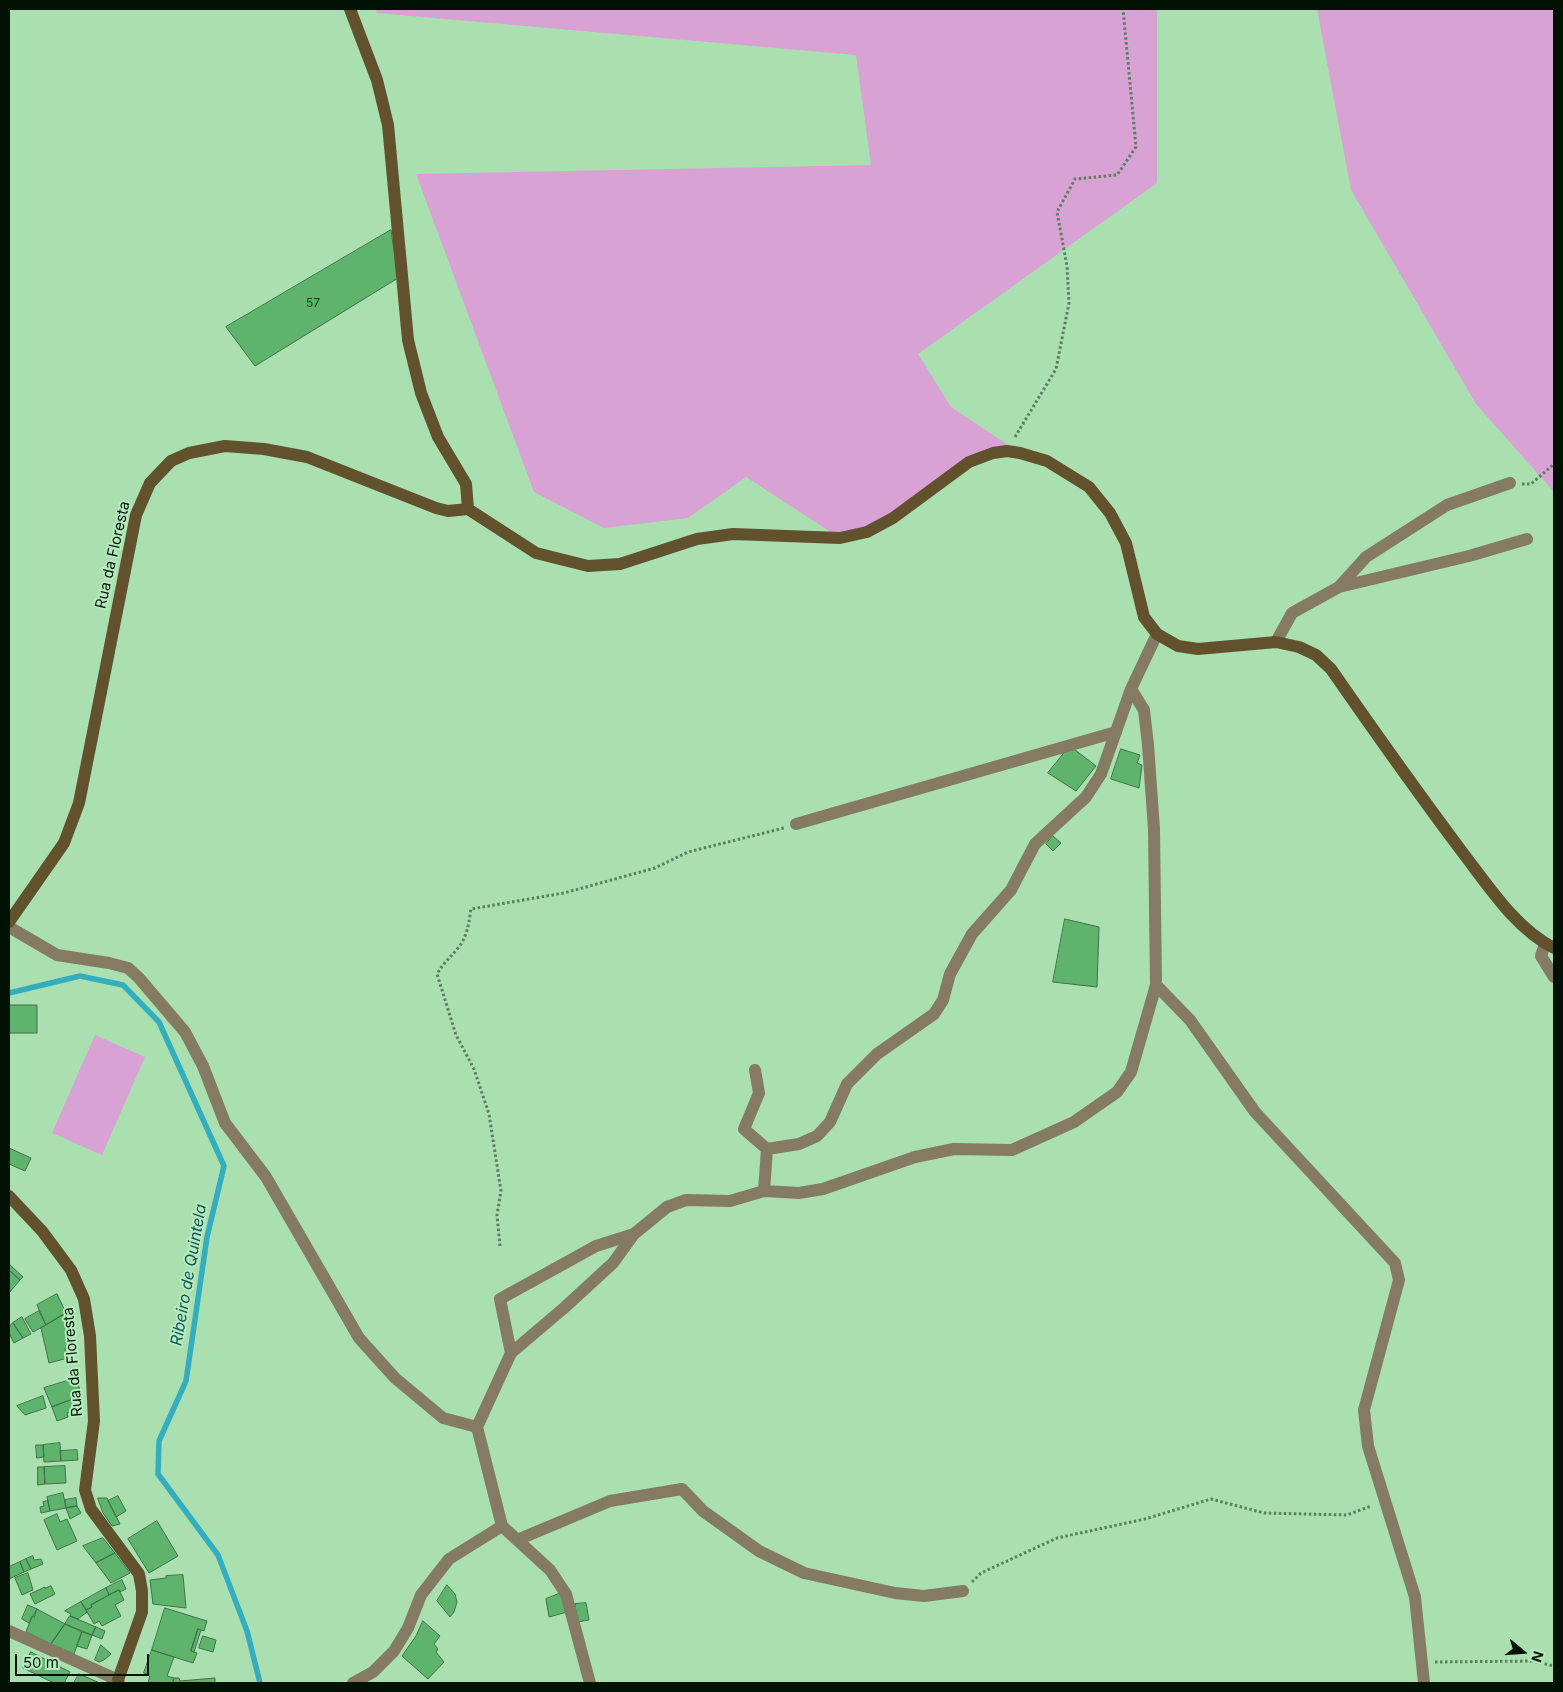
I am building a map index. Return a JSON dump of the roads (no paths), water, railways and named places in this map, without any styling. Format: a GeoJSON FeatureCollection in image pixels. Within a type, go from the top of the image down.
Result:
{"type":"FeatureCollection","features":[{"type":"Feature","properties":{"kind":"street"},"geometry":{"type":"LineString","coordinates":[[350,9],[377,80],[388,125],[408,340],[421,393],[438,437],[466,484],[468,509],[536,554],[588,566],[620,564],[697,539],[733,534],[840,538],[867,532],[893,518],[969,462],[1007,451],[1047,461],[1089,487],[1110,513],[1126,543],[1144,618],[1157,634],[1178,646],[1198,649],[1276,642],[1299,647],[1316,655],[1330,669],[1441,824],[1508,912],[1549,946],[1541,956],[1554,977]]}},
{"type":"Feature","properties":{"kind":"street","name":"Rua da Floresta"},"geometry":{"type":"LineString","coordinates":[[9,922],[64,843],[79,803],[136,515],[150,483],[171,461],[189,453],[224,446],[264,449],[307,457],[436,508],[448,511],[468,509]]}},
{"type":"Feature","properties":{"kind":"street"},"geometry":{"type":"LineString","coordinates":[[1338,587],[1366,557],[1447,505],[1510,484]]}},
{"type":"Feature","properties":{"kind":"street"},"geometry":{"type":"LineString","coordinates":[[1276,642],[1292,613],[1338,587],[1469,556],[1527,539]]}},
{"type":"Feature","properties":{"kind":"street"},"geometry":{"type":"LineString","coordinates":[[755,1070],[759,1093],[744,1129],[767,1149],[799,1144],[816,1136],[830,1122],[847,1084],[877,1054],[934,1014],[943,1000],[950,974],[972,934],[1011,890],[1035,844],[1086,797],[1101,774],[1130,689],[1157,634]]}},
{"type":"Feature","properties":{"kind":"street"},"geometry":{"type":"LineString","coordinates":[[590,1683],[566,1594],[550,1570],[502,1526],[477,1427],[511,1353],[613,1263],[634,1234],[667,1207],[686,1200],[730,1202],[764,1191],[798,1193],[823,1189],[915,1157],[954,1149],[1012,1150],[1074,1122],[1117,1092],[1131,1072],[1156,985],[1154,829],[1148,745],[1144,710],[1130,689]]}},
{"type":"Feature","properties":{"kind":"street"},"geometry":{"type":"LineString","coordinates":[[796,824],[1116,732]]}},
{"type":"Feature","properties":{"kind":"street"},"geometry":{"type":"LineString","coordinates":[[9,927],[57,955],[128,968],[139,978],[185,1032],[203,1066],[225,1123],[266,1177],[359,1338],[395,1378],[444,1418],[477,1427]]}},
{"type":"Feature","properties":{"kind":"street"},"geometry":{"type":"LineString","coordinates":[[1156,985],[1190,1020],[1255,1112],[1395,1263],[1399,1280],[1364,1410],[1368,1446],[1415,1597],[1424,1683]]}},
{"type":"Feature","properties":{"kind":"street"},"geometry":{"type":"LineString","coordinates":[[764,1191],[767,1149]]}},
{"type":"Feature","properties":{"kind":"street","name":"Rua da Floresta"},"geometry":{"type":"LineString","coordinates":[[9,1196],[42,1231],[71,1270],[84,1299],[90,1336],[94,1421],[85,1490],[91,1509],[139,1574],[142,1591],[142,1612],[118,1681]]}},
{"type":"Feature","properties":{"kind":"street"},"geometry":{"type":"LineString","coordinates":[[511,1353],[500,1299],[596,1246],[634,1234]]}},
{"type":"Feature","properties":{"kind":"street"},"geometry":{"type":"LineString","coordinates":[[517,1540],[610,1501],[682,1489],[703,1511],[759,1551],[804,1573],[895,1593],[924,1596],[962,1591]]}},
{"type":"Feature","properties":{"kind":"street"},"geometry":{"type":"LineString","coordinates":[[353,1683],[373,1672],[394,1652],[408,1628],[421,1595],[449,1559],[502,1526]]}},
{"type":"Feature","properties":{"kind":"street"},"geometry":{"type":"LineString","coordinates":[[9,1630],[118,1681]]}},
{"type":"Feature","properties":{"kind":"waterway","name":"Ribeiro de Quintela"},"geometry":{"type":"LineString","coordinates":[[9,993],[80,976],[123,985],[159,1022],[224,1166],[207,1237],[186,1381],[159,1441],[158,1474],[218,1555],[247,1631],[260,1683]]}}]}
